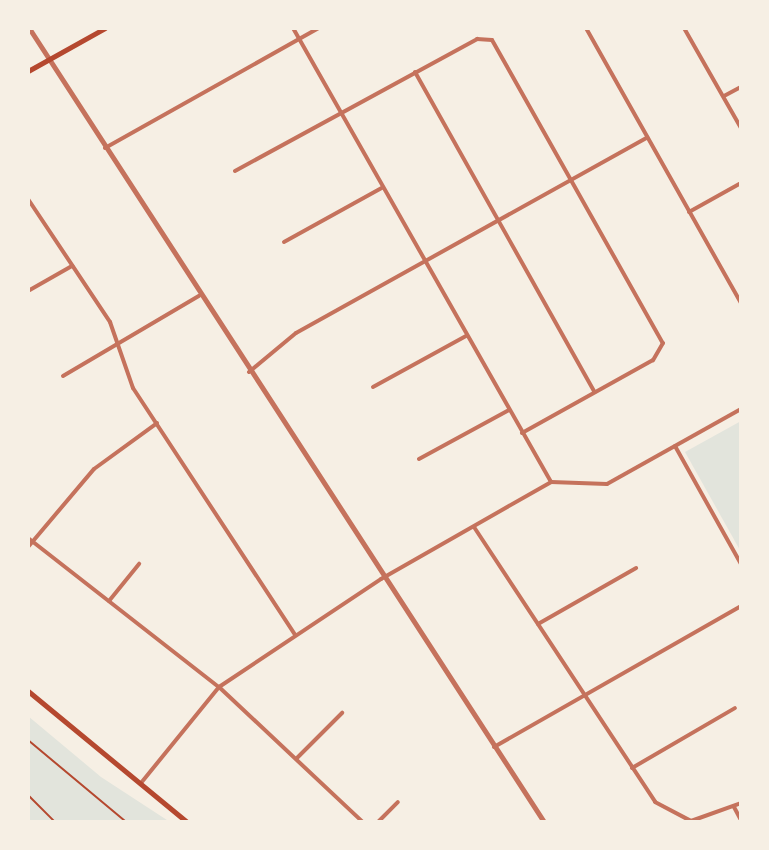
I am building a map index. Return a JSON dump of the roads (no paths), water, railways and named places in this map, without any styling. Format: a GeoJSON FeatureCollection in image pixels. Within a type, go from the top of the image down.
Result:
{"type":"FeatureCollection","features":[{"type":"Feature","properties":{"kind":"main road"},"geometry":{"type":"LineString","coordinates":[[28,71],[105,28]]}},
{"type":"Feature","properties":{"kind":"main road"},"geometry":{"type":"LineString","coordinates":[[28,691],[187,822]]}},
{"type":"Feature","properties":{"kind":"street"},"geometry":{"type":"LineString","coordinates":[[29,28],[47,61],[199,296],[542,821]]}},
{"type":"Feature","properties":{"kind":"street"},"geometry":{"type":"LineString","coordinates":[[293,28],[551,482]]}},
{"type":"Feature","properties":{"kind":"street"},"geometry":{"type":"LineString","coordinates":[[105,148],[319,28]]}},
{"type":"Feature","properties":{"kind":"street"},"geometry":{"type":"LineString","coordinates":[[586,28],[741,303]]}},
{"type":"Feature","properties":{"kind":"street"},"geometry":{"type":"LineString","coordinates":[[684,28],[741,128]]}},
{"type":"Feature","properties":{"kind":"street"},"geometry":{"type":"LineString","coordinates":[[235,171],[477,39],[492,40],[574,180],[663,343],[653,360],[522,433]]}},
{"type":"Feature","properties":{"kind":"street"},"geometry":{"type":"LineString","coordinates":[[415,72],[594,391]]}},
{"type":"Feature","properties":{"kind":"street"},"geometry":{"type":"LineString","coordinates":[[724,96],[741,87]]}},
{"type":"Feature","properties":{"kind":"street"},"geometry":{"type":"LineString","coordinates":[[249,372],[296,333],[647,138]]}},
{"type":"Feature","properties":{"kind":"street"},"geometry":{"type":"LineString","coordinates":[[689,212],[741,183]]}},
{"type":"Feature","properties":{"kind":"street"},"geometry":{"type":"LineString","coordinates":[[284,242],[382,188]]}},
{"type":"Feature","properties":{"kind":"street"},"geometry":{"type":"LineString","coordinates":[[28,199],[120,346],[133,388],[295,635]]}},
{"type":"Feature","properties":{"kind":"street"},"geometry":{"type":"LineString","coordinates":[[28,291],[72,266]]}},
{"type":"Feature","properties":{"kind":"street"},"geometry":{"type":"LineString","coordinates":[[63,376],[120,346],[199,296]]}},
{"type":"Feature","properties":{"kind":"street"},"geometry":{"type":"LineString","coordinates":[[373,387],[466,336]]}},
{"type":"Feature","properties":{"kind":"street"},"geometry":{"type":"LineString","coordinates":[[141,783],[219,687],[383,578],[551,482],[607,484],[741,409]]}},
{"type":"Feature","properties":{"kind":"street"},"geometry":{"type":"LineString","coordinates":[[419,459],[509,410]]}},
{"type":"Feature","properties":{"kind":"street"},"geometry":{"type":"LineString","coordinates":[[28,547],[30,540],[94,469],[157,423]]}},
{"type":"Feature","properties":{"kind":"street"},"geometry":{"type":"LineString","coordinates":[[675,446],[741,564]]}},
{"type":"Feature","properties":{"kind":"street"},"geometry":{"type":"LineString","coordinates":[[474,527],[632,768],[673,816],[702,821],[741,803]]}},
{"type":"Feature","properties":{"kind":"street"},"geometry":{"type":"LineString","coordinates":[[30,540],[219,687],[363,822]]}},
{"type":"Feature","properties":{"kind":"street"},"geometry":{"type":"LineString","coordinates":[[109,601],[139,564]]}},
{"type":"Feature","properties":{"kind":"street"},"geometry":{"type":"LineString","coordinates":[[538,624],[636,568]]}},
{"type":"Feature","properties":{"kind":"street"},"geometry":{"type":"LineString","coordinates":[[494,747],[741,606]]}},
{"type":"Feature","properties":{"kind":"street"},"geometry":{"type":"LineString","coordinates":[[632,768],[735,708]]}},
{"type":"Feature","properties":{"kind":"street"},"geometry":{"type":"LineString","coordinates":[[297,758],[342,713]]}},
{"type":"Feature","properties":{"kind":"street"},"geometry":{"type":"LineString","coordinates":[[378,822],[398,802]]}},
{"type":"Feature","properties":{"kind":"street"},"geometry":{"type":"LineString","coordinates":[[734,807],[741,820]]}}]}
